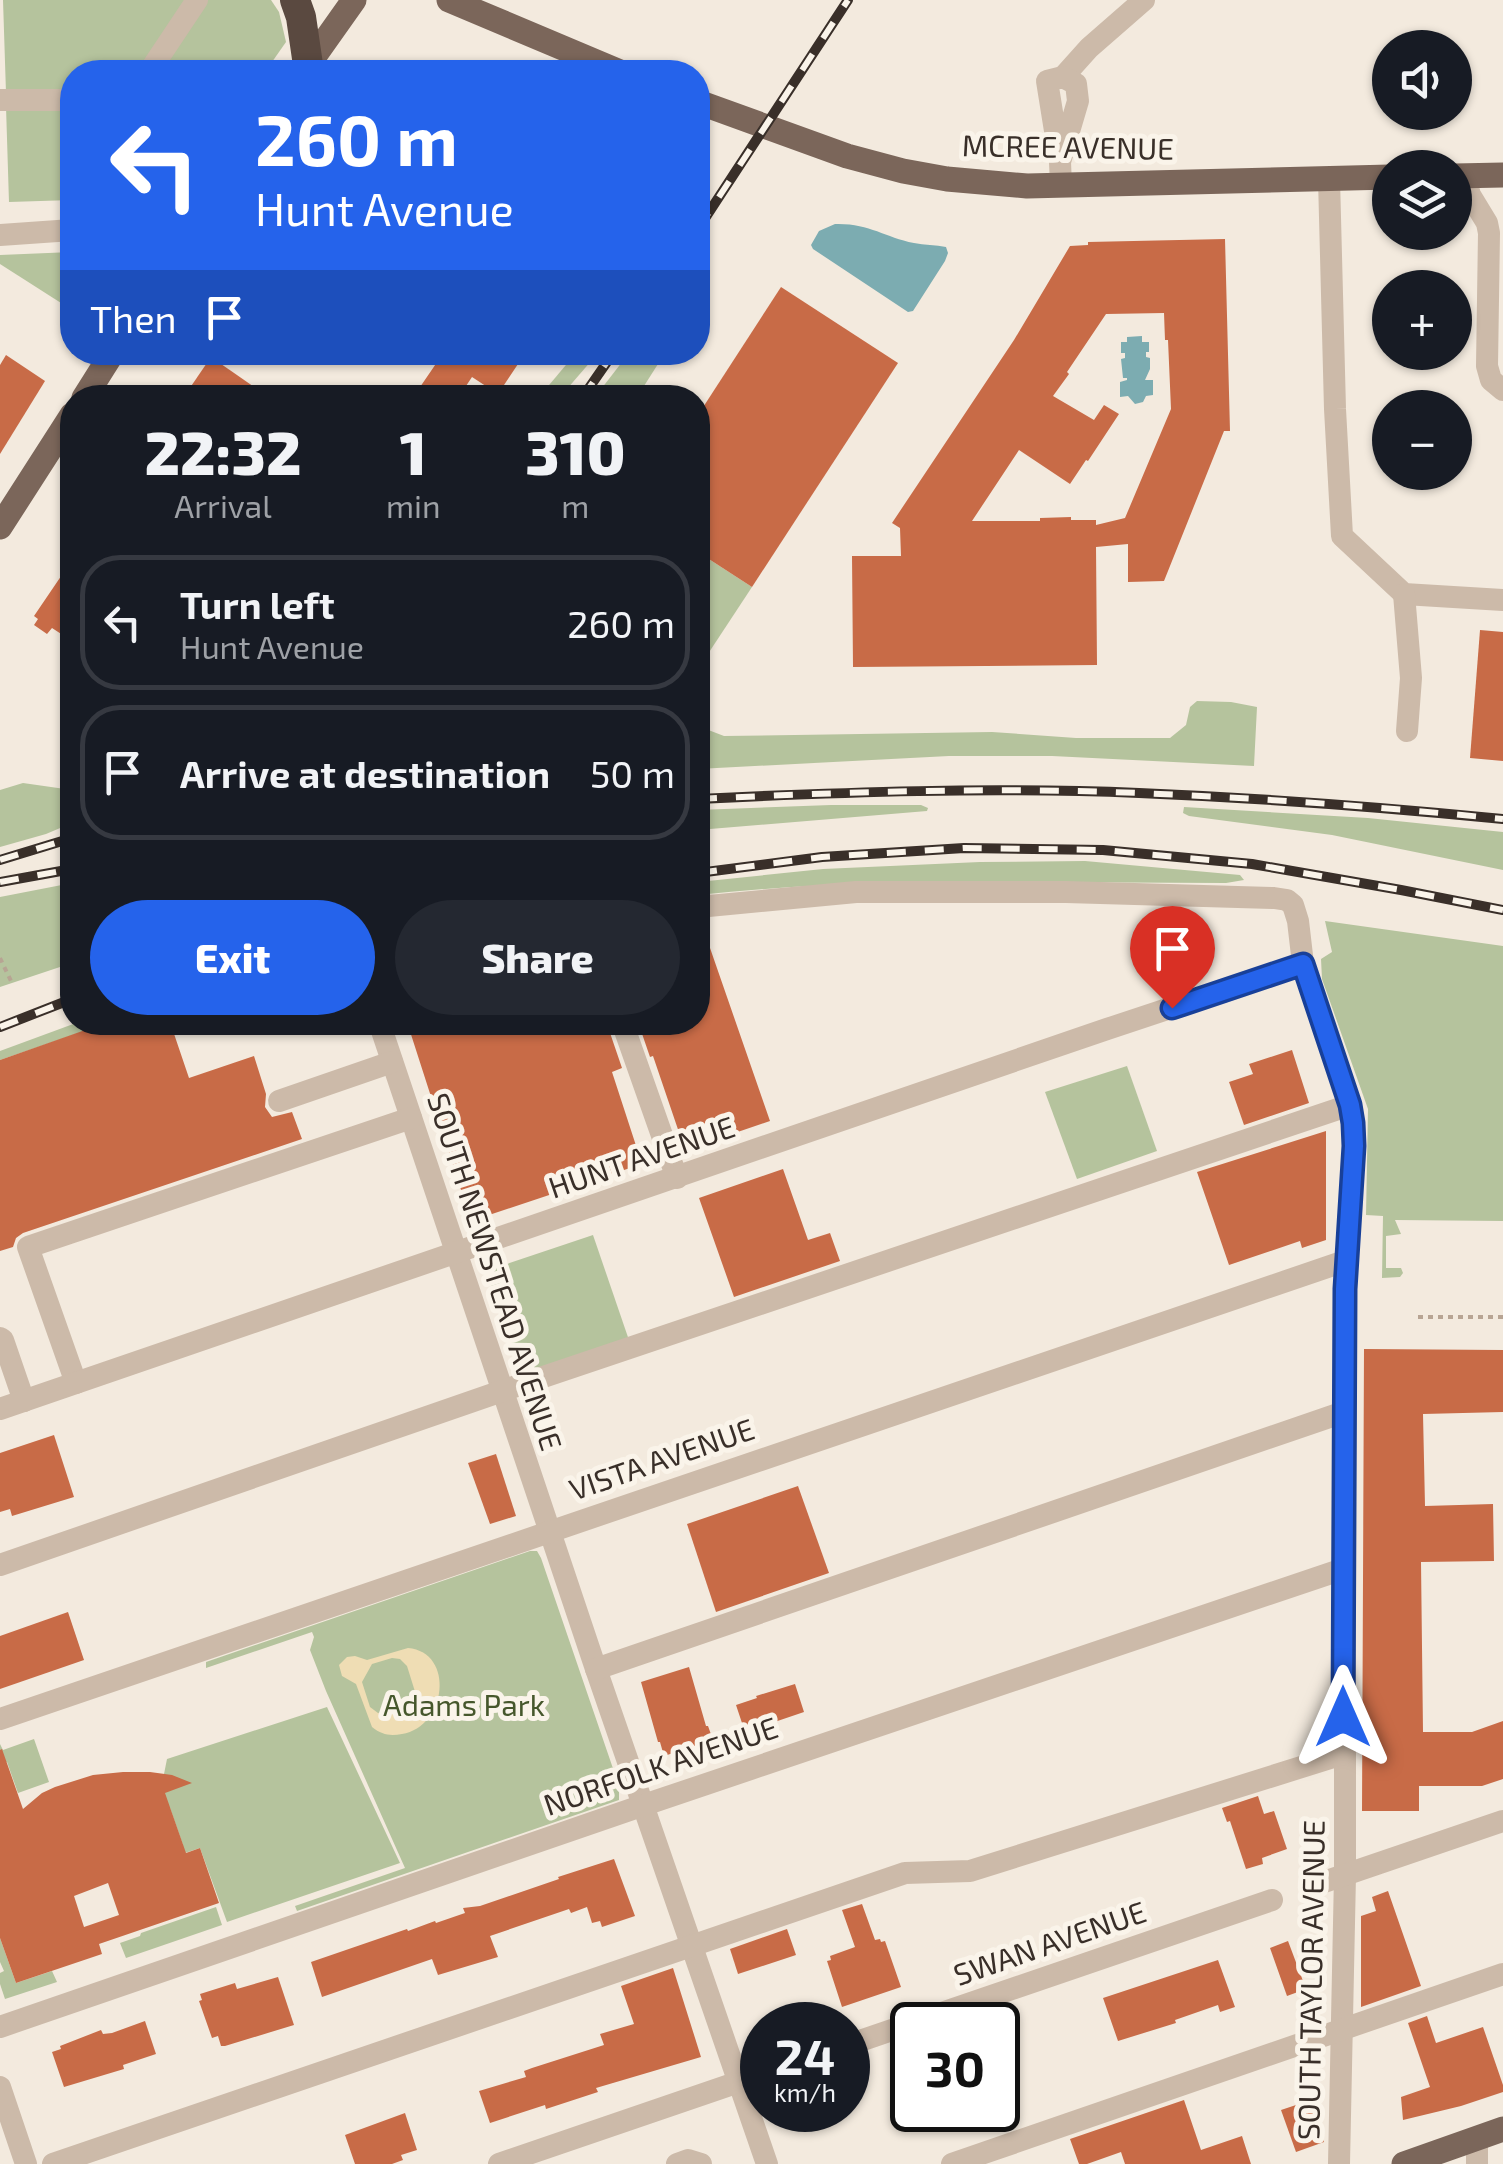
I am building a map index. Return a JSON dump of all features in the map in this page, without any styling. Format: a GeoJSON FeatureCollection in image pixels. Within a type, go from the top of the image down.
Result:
{"type":"FeatureCollection","features":[{"type":"Feature","properties":{"kind":"highway"},"geometry":{"type":"LineString","coordinates":[[295,0],[301,18],[304,60]]}},
{"type":"Feature","properties":{"kind":"main road"},"geometry":{"type":"LineString","coordinates":[[311,60],[354,0]]}},
{"type":"Feature","properties":{"kind":"main road"},"geometry":{"type":"LineString","coordinates":[[449,0],[592,60]]}},
{"type":"Feature","properties":{"kind":"main road","name":"MCREE AVENUE"},"geometry":{"type":"LineString","coordinates":[[710,106],[847,156],[904,171],[993,184],[1061,174],[1372,178]]}},
{"type":"Feature","properties":{"kind":"main road"},"geometry":{"type":"LineString","coordinates":[[1472,175],[1503,174]]}},
{"type":"Feature","properties":{"kind":"main road"},"geometry":{"type":"LineString","coordinates":[[0,527],[60,434]]}},
{"type":"Feature","properties":{"kind":"main road"},"geometry":{"type":"LineString","coordinates":[[1404,2164],[1477,2151],[1503,2129]]}},
{"type":"Feature","properties":{"kind":"street"},"geometry":{"type":"LineString","coordinates":[[157,60],[197,0]]}},
{"type":"Feature","properties":{"kind":"street"},"geometry":{"type":"LineString","coordinates":[[1061,174],[1046,81],[1063,77],[1089,48],[1144,0]]}},
{"type":"Feature","properties":{"kind":"street"},"geometry":{"type":"LineString","coordinates":[[1061,174],[1078,101],[1076,84],[1063,77]]}},
{"type":"Feature","properties":{"kind":"street"},"geometry":{"type":"LineString","coordinates":[[0,100],[60,100]]}},
{"type":"Feature","properties":{"kind":"street"},"geometry":{"type":"LineString","coordinates":[[1329,179],[1342,536],[1404,594],[1503,600]]}},
{"type":"Feature","properties":{"kind":"street"},"geometry":{"type":"LineString","coordinates":[[1472,198],[1487,222],[1488,366],[1492,380],[1503,390]]}},
{"type":"Feature","properties":{"kind":"street"},"geometry":{"type":"LineString","coordinates":[[0,235],[60,231]]}},
{"type":"Feature","properties":{"kind":"street"},"geometry":{"type":"LineString","coordinates":[[1404,594],[1411,678],[1407,731]]}},
{"type":"Feature","properties":{"kind":"street","name":"SOUTH TAYLOR AVENUE"},"geometry":{"type":"LineString","coordinates":[[710,906],[856,892],[1066,892],[1274,898],[1294,905],[1303,964],[1350,1105],[1354,1146],[1345,1261],[1345,1875],[1339,2164]]}},
{"type":"Feature","properties":{"kind":"street","name":"HUNT AVENUE"},"geometry":{"type":"LineString","coordinates":[[0,1409],[1303,964]]}},
{"type":"Feature","properties":{"kind":"street","name":"SOUTH NEWSTEAD AVENUE"},"geometry":{"type":"LineString","coordinates":[[383,1035],[693,1946],[740,2053]]}},
{"type":"Feature","properties":{"kind":"street"},"geometry":{"type":"LineString","coordinates":[[627,1035],[677,1178]]}},
{"type":"Feature","properties":{"kind":"street"},"geometry":{"type":"LineString","coordinates":[[278,1102],[392,1062]]}},
{"type":"Feature","properties":{"kind":"street"},"geometry":{"type":"LineString","coordinates":[[0,1565],[1350,1105]]}},
{"type":"Feature","properties":{"kind":"street"},"geometry":{"type":"LineString","coordinates":[[76,1384],[28,1247],[411,1118]]}},
{"type":"Feature","properties":{"kind":"street","name":"VISTA AVENUE"},"geometry":{"type":"LineString","coordinates":[[0,1719],[1345,1261]]}},
{"type":"Feature","properties":{"kind":"street"},"geometry":{"type":"LineString","coordinates":[[0,1338],[24,1401]]}},
{"type":"Feature","properties":{"kind":"street"},"geometry":{"type":"LineString","coordinates":[[596,1669],[1344,1412]]}},
{"type":"Feature","properties":{"kind":"street","name":"NORFOLK AVENUE"},"geometry":{"type":"LineString","coordinates":[[0,2027],[644,1804],[1343,1569]]}},
{"type":"Feature","properties":{"kind":"street"},"geometry":{"type":"LineString","coordinates":[[53,2164],[905,1873],[970,1871],[1343,1754]]}},
{"type":"Feature","properties":{"kind":"street"},"geometry":{"type":"LineString","coordinates":[[1318,1884],[1503,1821]]}},
{"type":"Feature","properties":{"kind":"street","name":"SWAN AVENUE"},"geometry":{"type":"LineString","coordinates":[[870,2037],[1272,1900]]}},
{"type":"Feature","properties":{"kind":"street"},"geometry":{"type":"LineString","coordinates":[[952,2164],[1503,1974]]}},
{"type":"Feature","properties":{"kind":"street"},"geometry":{"type":"LineString","coordinates":[[498,2164],[740,2082]]}},
{"type":"Feature","properties":{"kind":"street"},"geometry":{"type":"LineString","coordinates":[[0,2087],[26,2164]]}},
{"type":"Feature","properties":{"kind":"street","name":"SOUTH NEWSTEAD AVENUE"},"geometry":{"type":"LineString","coordinates":[[761,2132],[767,2164]]}},
{"type":"Feature","properties":{"kind":"street"},"geometry":{"type":"LineString","coordinates":[[676,2164],[688,2160],[701,2164]]}},
{"type":"Feature","properties":{"kind":"path"},"geometry":{"type":"LineString","coordinates":[[0,958],[12,984]]}},
{"type":"Feature","properties":{"kind":"path"},"geometry":{"type":"LineString","coordinates":[[1418,1317],[1503,1317]]}},
{"type":"Feature","properties":{"kind":"green space"},"geometry":{"type":"Polygon","coordinates":[[[3,0],[191,0],[150,60],[60,60],[60,93],[6,93],[3,0]]]}},
{"type":"Feature","properties":{"kind":"green space"},"geometry":{"type":"Polygon","coordinates":[[[206,0],[271,0],[279,12],[286,42],[273,60],[165,60],[206,0]]]}},
{"type":"Feature","properties":{"kind":"green space"},"geometry":{"type":"Polygon","coordinates":[[[60,106],[60,200],[9,202],[6,107],[60,106]]]}},
{"type":"Feature","properties":{"kind":"green space"},"geometry":{"type":"Polygon","coordinates":[[[60,252],[60,302],[0,264],[0,255],[60,252]]]}},
{"type":"Feature","properties":{"kind":"green space"},"geometry":{"type":"Polygon","coordinates":[[[566,365],[588,365],[570,385],[549,385],[566,365]]]}},
{"type":"Feature","properties":{"kind":"green space"},"geometry":{"type":"Polygon","coordinates":[[[620,365],[657,365],[645,385],[604,385],[620,365]]]}},
{"type":"Feature","properties":{"kind":"green space"},"geometry":{"type":"Polygon","coordinates":[[[710,560],[752,587],[710,651],[710,560]]]}},
{"type":"Feature","properties":{"kind":"green space"},"geometry":{"type":"Polygon","coordinates":[[[1197,701],[1257,707],[1254,766],[1052,756],[949,756],[710,768],[710,731],[724,736],[992,732],[1076,738],[1170,738],[1186,725],[1190,707],[1197,701]]]}},
{"type":"Feature","properties":{"kind":"green space"},"geometry":{"type":"Polygon","coordinates":[[[23,783],[60,788],[60,828],[0,847],[0,790],[23,783]]]}},
{"type":"Feature","properties":{"kind":"green space"},"geometry":{"type":"Polygon","coordinates":[[[831,805],[928,808],[710,829],[710,810],[831,805]]]}},
{"type":"Feature","properties":{"kind":"green space"},"geometry":{"type":"Polygon","coordinates":[[[1184,807],[1368,818],[1503,832],[1503,870],[1332,835],[1189,816],[1183,813],[1184,807]]]}},
{"type":"Feature","properties":{"kind":"green space"},"geometry":{"type":"Polygon","coordinates":[[[1085,861],[1240,875],[1244,880],[895,883],[710,894],[710,881],[823,869],[1085,861]]]}},
{"type":"Feature","properties":{"kind":"green space"},"geometry":{"type":"Polygon","coordinates":[[[60,885],[60,967],[0,987],[0,897],[60,885]]]}},
{"type":"Feature","properties":{"kind":"green space"},"geometry":{"type":"Polygon","coordinates":[[[1325,921],[1503,946],[1503,1221],[1395,1220],[1401,1234],[1386,1236],[1386,1268],[1401,1268],[1400,1277],[1382,1278],[1383,1216],[1366,1215],[1368,1109],[1322,979],[1321,959],[1332,952],[1325,921]]]}},
{"type":"Feature","properties":{"kind":"green space"},"geometry":{"type":"Polygon","coordinates":[[[60,1029],[60,1035],[73,1035],[0,1060],[0,1051],[60,1029]]]}},
{"type":"Feature","properties":{"kind":"green space"},"geometry":{"type":"Polygon","coordinates":[[[1127,1066],[1157,1151],[1077,1179],[1045,1092],[1127,1066]]]}},
{"type":"Feature","properties":{"kind":"green space"},"geometry":{"type":"Polygon","coordinates":[[[593,1235],[631,1346],[523,1380],[486,1271],[593,1235]]]}},
{"type":"Feature","properties":{"kind":"green space","name":"Adams Park"},"geometry":{"type":"Polygon","coordinates":[[[537,1551],[541,1558],[619,1786],[619,1800],[297,1911],[295,1906],[405,1868],[326,1691],[310,1650],[312,1632],[206,1668],[206,1662],[537,1551]]]}},
{"type":"Feature","properties":{"kind":"green space"},"geometry":{"type":"Polygon","coordinates":[[[327,1707],[400,1863],[227,1922],[200,1848],[182,1854],[183,1845],[170,1808],[160,1794],[167,1759],[327,1707]]]}},
{"type":"Feature","properties":{"kind":"green space"},"geometry":{"type":"Polygon","coordinates":[[[34,1739],[49,1782],[18,1793],[7,1762],[0,1764],[0,1744],[3,1750],[34,1739]]]}},
{"type":"Feature","properties":{"kind":"green space"},"geometry":{"type":"Polygon","coordinates":[[[216,1907],[222,1925],[126,1958],[120,1943],[216,1907]]]}},
{"type":"Feature","properties":{"kind":"green space"},"geometry":{"type":"Polygon","coordinates":[[[0,1938],[16,1983],[52,1971],[57,1982],[5,1999],[0,1984],[0,1973],[4,1971],[0,1938]]]}},
{"type":"Feature","properties":{"kind":"sand"},"geometry":{"type":"Polygon","coordinates":[[[408,1648],[433,1662],[440,1690],[429,1718],[402,1734],[390,1735],[372,1727],[356,1684],[342,1676],[339,1665],[347,1657],[367,1660],[408,1648]],[[400,1659],[372,1664],[362,1682],[370,1707],[378,1713],[411,1704],[417,1698],[407,1666],[400,1659]]]}},
{"type":"Feature","properties":{"kind":"water"},"geometry":{"type":"Polygon","coordinates":[[[835,224],[946,247],[945,261],[913,311],[908,312],[813,249],[811,245],[819,231],[835,224]]]}},
{"type":"Feature","properties":{"kind":"water"},"geometry":{"type":"Polygon","coordinates":[[[1142,336],[1142,342],[1149,342],[1146,357],[1150,358],[1150,369],[1145,380],[1153,380],[1153,395],[1135,404],[1128,396],[1120,397],[1120,382],[1127,380],[1123,378],[1121,359],[1125,353],[1121,353],[1121,342],[1127,342],[1127,337],[1142,336]]]}},
{"type":"Feature","properties":{"kind":"building"},"geometry":{"type":"Polygon","coordinates":[[[1225,239],[1230,431],[1224,431],[1164,581],[1128,582],[1128,544],[1096,547],[1097,665],[853,667],[852,556],[901,556],[900,528],[892,523],[1014,340],[1070,246],[1088,242],[1225,239]],[[1164,313],[1106,314],[1053,396],[1094,420],[1104,405],[1119,414],[1070,484],[1019,450],[972,521],[1071,517],[1096,520],[1096,525],[1125,518],[1171,409],[1164,313]]]}},
{"type":"Feature","properties":{"kind":"building"},"geometry":{"type":"Polygon","coordinates":[[[781,287],[898,363],[752,587],[710,560],[710,396],[781,287]]]}},
{"type":"Feature","properties":{"kind":"building"},"geometry":{"type":"Polygon","coordinates":[[[6,355],[45,381],[0,454],[0,365],[6,355]]]}},
{"type":"Feature","properties":{"kind":"building"},"geometry":{"type":"Polygon","coordinates":[[[206,365],[223,365],[251,385],[192,385],[206,365]]]}},
{"type":"Feature","properties":{"kind":"building"},"geometry":{"type":"Polygon","coordinates":[[[435,365],[517,365],[504,385],[484,385],[472,377],[467,385],[421,385],[435,365]]]}},
{"type":"Feature","properties":{"kind":"building"},"geometry":{"type":"Polygon","coordinates":[[[60,578],[60,633],[52,628],[47,634],[34,625],[38,619],[34,616],[60,578]]]}},
{"type":"Feature","properties":{"kind":"building"},"geometry":{"type":"Polygon","coordinates":[[[1480,630],[1503,632],[1503,761],[1470,758],[1480,630]]]}},
{"type":"Feature","properties":{"kind":"building"},"geometry":{"type":"Polygon","coordinates":[[[710,948],[770,1121],[685,1150],[653,1056],[650,1057],[642,1035],[710,1035],[710,948]]]}},
{"type":"Feature","properties":{"kind":"building"},"geometry":{"type":"Polygon","coordinates":[[[71,1035],[174,1035],[189,1078],[254,1056],[266,1094],[265,1107],[272,1117],[292,1112],[302,1139],[23,1233],[13,1247],[0,1251],[0,1060],[71,1035]]]}},
{"type":"Feature","properties":{"kind":"building"},"geometry":{"type":"Polygon","coordinates":[[[411,1035],[611,1035],[622,1068],[612,1072],[642,1164],[471,1221],[411,1035]]]}},
{"type":"Feature","properties":{"kind":"building"},"geometry":{"type":"Polygon","coordinates":[[[1292,1050],[1309,1103],[1244,1125],[1229,1082],[1253,1074],[1249,1064],[1292,1050]]]}},
{"type":"Feature","properties":{"kind":"building"},"geometry":{"type":"Polygon","coordinates":[[[1326,1131],[1326,1240],[1302,1248],[1300,1241],[1229,1265],[1197,1172],[1326,1131]]]}},
{"type":"Feature","properties":{"kind":"building"},"geometry":{"type":"Polygon","coordinates":[[[783,1169],[808,1240],[830,1233],[840,1261],[734,1297],[699,1198],[783,1169]]]}},
{"type":"Feature","properties":{"kind":"building"},"geometry":{"type":"Polygon","coordinates":[[[1364,1349],[1503,1350],[1503,1412],[1423,1414],[1425,1506],[1493,1504],[1494,1561],[1421,1562],[1423,1732],[1472,1732],[1503,1721],[1503,1779],[1482,1786],[1419,1786],[1419,1811],[1362,1811],[1364,1349]]]}},
{"type":"Feature","properties":{"kind":"building"},"geometry":{"type":"Polygon","coordinates":[[[54,1435],[74,1497],[12,1516],[10,1509],[0,1512],[0,1453],[54,1435]]]}},
{"type":"Feature","properties":{"kind":"building"},"geometry":{"type":"Polygon","coordinates":[[[496,1454],[516,1516],[490,1524],[468,1463],[496,1454]]]}},
{"type":"Feature","properties":{"kind":"building"},"geometry":{"type":"Polygon","coordinates":[[[798,1486],[829,1573],[716,1612],[687,1524],[798,1486]]]}},
{"type":"Feature","properties":{"kind":"building"},"geometry":{"type":"Polygon","coordinates":[[[68,1612],[84,1660],[0,1689],[0,1636],[68,1612]]]}},
{"type":"Feature","properties":{"kind":"building"},"geometry":{"type":"Polygon","coordinates":[[[689,1667],[713,1740],[664,1756],[641,1682],[689,1667]]]}},
{"type":"Feature","properties":{"kind":"building"},"geometry":{"type":"Polygon","coordinates":[[[795,1684],[804,1712],[745,1732],[736,1705],[795,1684]]]}},
{"type":"Feature","properties":{"kind":"building"},"geometry":{"type":"Polygon","coordinates":[[[0,1750],[23,1809],[42,1793],[93,1775],[150,1772],[192,1783],[165,1793],[186,1853],[200,1848],[219,1903],[99,1944],[102,1954],[16,1983],[0,1938],[0,1750]],[[108,1883],[74,1896],[84,1927],[119,1915],[108,1883]]]}},
{"type":"Feature","properties":{"kind":"building"},"geometry":{"type":"Polygon","coordinates":[[[1258,1796],[1264,1814],[1274,1811],[1287,1849],[1246,1869],[1222,1808],[1258,1796]]]}},
{"type":"Feature","properties":{"kind":"building"},"geometry":{"type":"Polygon","coordinates":[[[614,1859],[635,1916],[602,1927],[600,1921],[592,1923],[587,1907],[571,1913],[569,1909],[490,1936],[498,1957],[438,1975],[432,1959],[322,1997],[311,1962],[436,1923],[465,1913],[463,1908],[480,1906],[614,1859]]]}},
{"type":"Feature","properties":{"kind":"building"},"geometry":{"type":"Polygon","coordinates":[[[1388,1891],[1421,1986],[1361,2007],[1361,1916],[1376,1911],[1372,1897],[1388,1891]]]}},
{"type":"Feature","properties":{"kind":"building"},"geometry":{"type":"Polygon","coordinates":[[[862,1904],[875,1940],[885,1941],[901,1987],[857,2002],[840,2002],[827,1961],[830,1956],[855,1947],[842,1910],[862,1904]]]}},
{"type":"Feature","properties":{"kind":"building"},"geometry":{"type":"Polygon","coordinates":[[[787,1929],[796,1955],[738,1974],[730,1949],[787,1929]]]}},
{"type":"Feature","properties":{"kind":"building"},"geometry":{"type":"Polygon","coordinates":[[[1288,1941],[1306,1989],[1287,1996],[1270,1948],[1288,1941]]]}},
{"type":"Feature","properties":{"kind":"building"},"geometry":{"type":"Polygon","coordinates":[[[1218,1960],[1235,2007],[1220,2012],[1218,2005],[1118,2041],[1103,1998],[1218,1960]]]}},
{"type":"Feature","properties":{"kind":"building"},"geometry":{"type":"Polygon","coordinates":[[[673,1968],[701,2057],[596,2088],[598,2092],[546,2109],[545,2105],[490,2123],[479,2091],[526,2077],[524,2071],[532,2068],[604,2045],[600,2034],[634,2024],[621,1986],[673,1968]]]}},
{"type":"Feature","properties":{"kind":"building"},"geometry":{"type":"Polygon","coordinates":[[[278,1977],[294,2025],[225,2046],[221,2046],[218,2036],[212,2038],[200,1994],[235,1983],[237,1989],[278,1977]]]}},
{"type":"Feature","properties":{"kind":"building"},"geometry":{"type":"Polygon","coordinates":[[[1427,2016],[1436,2043],[1483,2027],[1503,2092],[1403,2120],[1401,2097],[1430,2087],[1408,2023],[1427,2016]]]}},
{"type":"Feature","properties":{"kind":"building"},"geometry":{"type":"Polygon","coordinates":[[[145,2021],[156,2054],[123,2065],[124,2069],[64,2087],[52,2052],[101,2030],[103,2034],[112,2033],[145,2021]]]}},
{"type":"Feature","properties":{"kind":"building"},"geometry":{"type":"Polygon","coordinates":[[[1184,2100],[1201,2150],[1242,2136],[1251,2164],[1125,2164],[1121,2152],[1079,2164],[1070,2139],[1184,2100]]]}},
{"type":"Feature","properties":{"kind":"building"},"geometry":{"type":"Polygon","coordinates":[[[1311,2100],[1324,2142],[1296,2152],[1281,2110],[1311,2100]]]}},
{"type":"Feature","properties":{"kind":"building"},"geometry":{"type":"Polygon","coordinates":[[[405,2113],[417,2150],[401,2155],[403,2160],[392,2164],[355,2164],[345,2135],[405,2113]]]}},
{"type":"Feature","properties":{"kind":"railway"},"geometry":{"type":"LineString","coordinates":[[710,211],[848,0]]}},
{"type":"Feature","properties":{"kind":"railway"},"geometry":{"type":"LineString","coordinates":[[591,385],[605,365]]}},
{"type":"Feature","properties":{"kind":"railway"},"geometry":{"type":"LineString","coordinates":[[710,798],[918,791],[1084,791],[1275,800],[1503,819]]}},
{"type":"Feature","properties":{"kind":"railway"},"geometry":{"type":"LineString","coordinates":[[0,860],[60,842]]}},
{"type":"Feature","properties":{"kind":"railway"},"geometry":{"type":"LineString","coordinates":[[710,871],[822,857],[964,848],[1103,850],[1252,864],[1503,910]]}},
{"type":"Feature","properties":{"kind":"railway"},"geometry":{"type":"LineString","coordinates":[[0,882],[60,871]]}},
{"type":"Feature","properties":{"kind":"railway"},"geometry":{"type":"LineString","coordinates":[[0,1027],[60,1004]]}},
{"type":"Feature","properties":{"kind":"route"},"geometry":{"type":"LineString","coordinates":[[1172,1008],[1303,964],[1350,1105],[1354,1146],[1345,1261],[1343,1717]]}}]}
